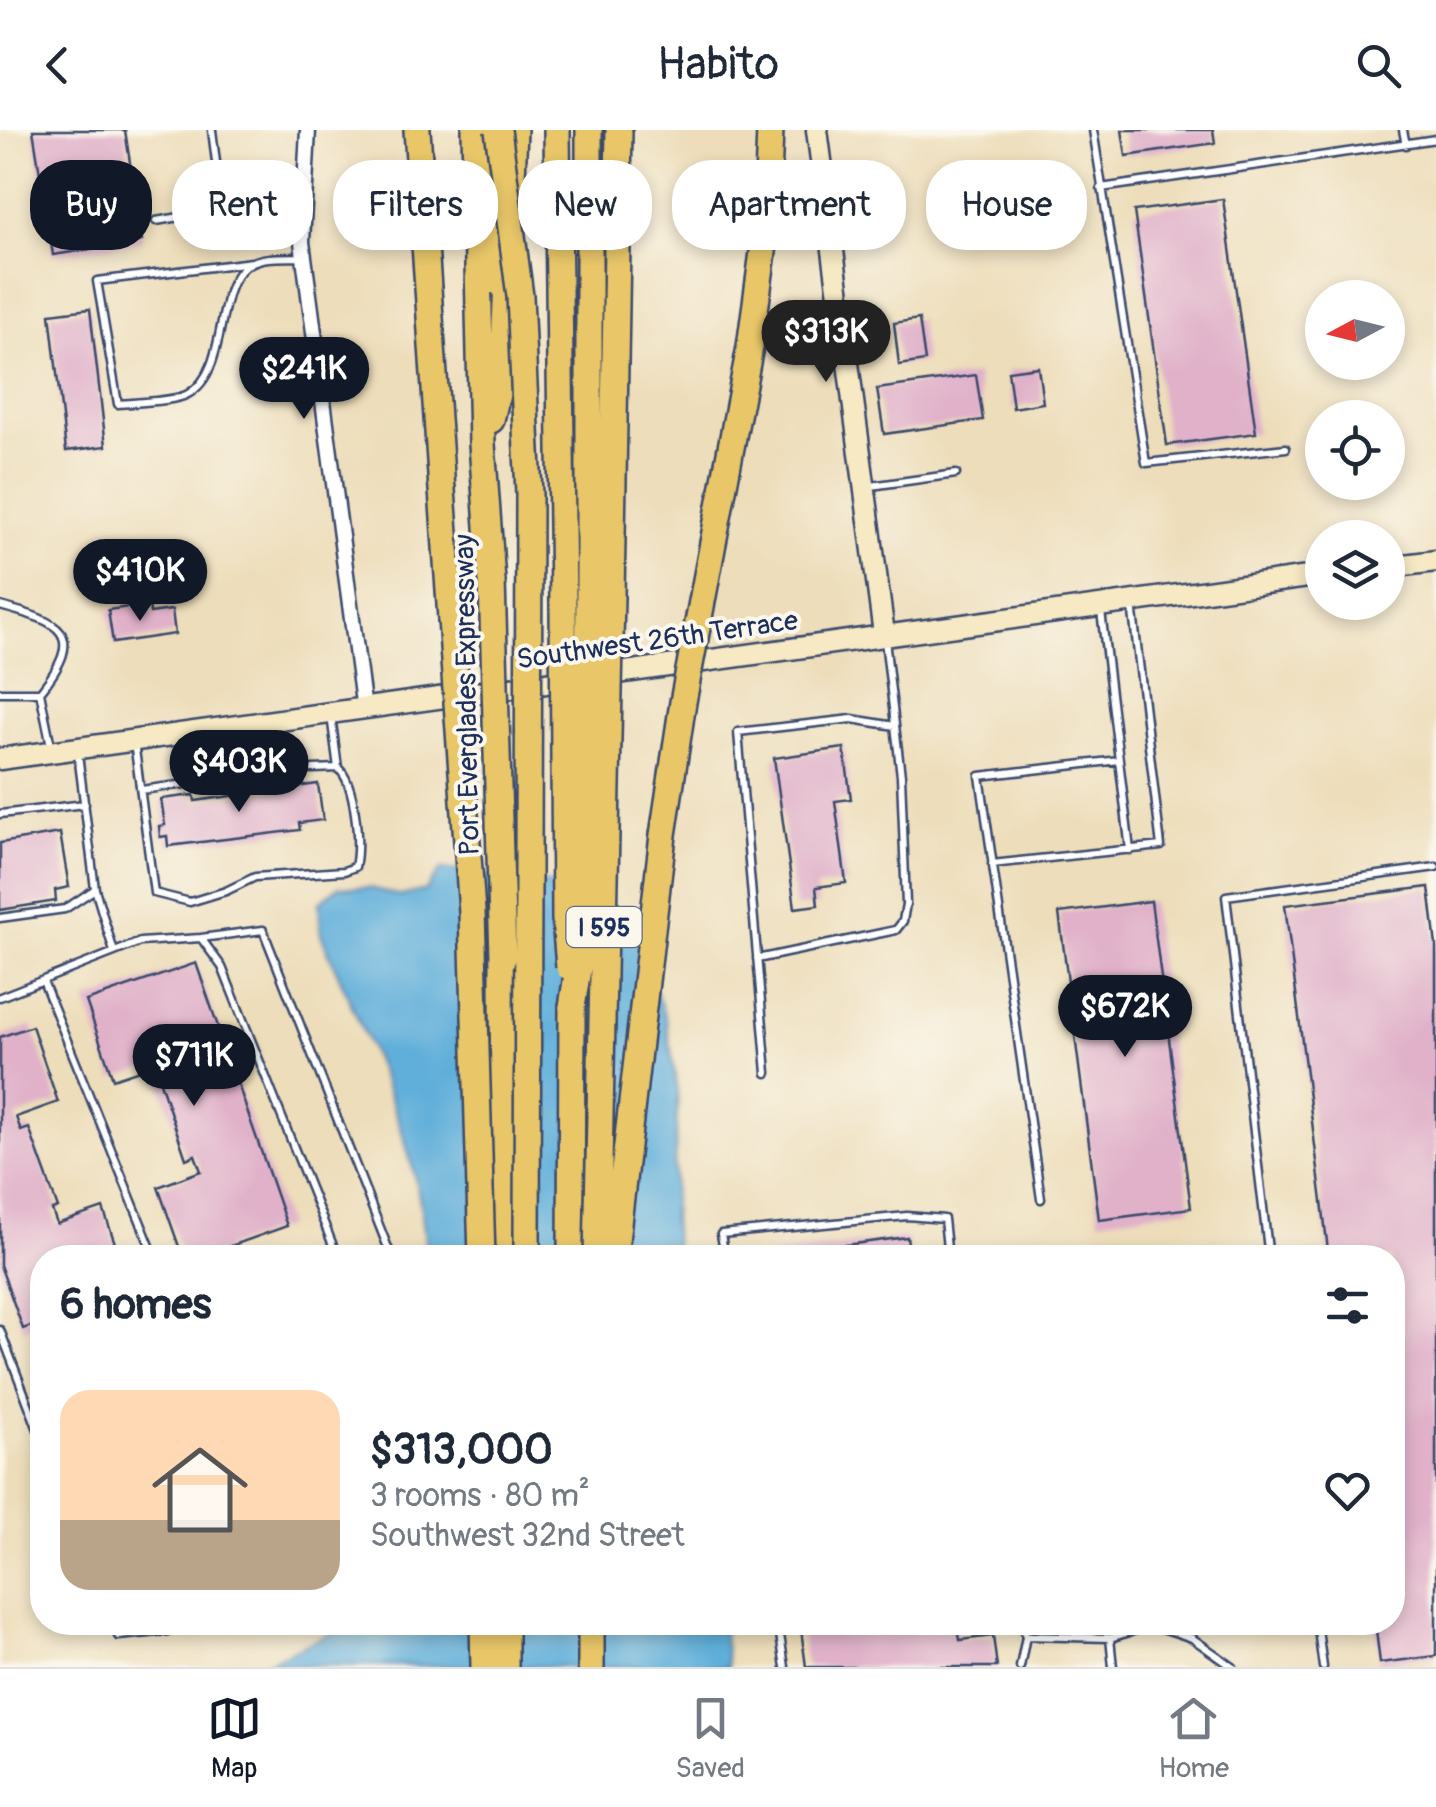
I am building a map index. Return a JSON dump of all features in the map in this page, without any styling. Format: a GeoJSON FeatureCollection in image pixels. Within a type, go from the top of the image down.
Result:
{"type":"FeatureCollection","features":[{"type":"Feature","properties":{"kind":"highway"},"geometry":{"type":"LineString","coordinates":[[417,130],[472,912],[482,1245]]}},
{"type":"Feature","properties":{"kind":"highway"},"geometry":{"type":"LineString","coordinates":[[475,130],[482,444],[492,581]]}},
{"type":"Feature","properties":{"kind":"highway"},"geometry":{"type":"LineString","coordinates":[[498,130],[520,296],[529,494],[526,1245]]}},
{"type":"Feature","properties":{"kind":"highway","name":"Port Everglades Expressway"},"geometry":{"type":"LineString","coordinates":[[498,130],[491,420],[503,958],[504,1245]]}},
{"type":"Feature","properties":{"kind":"highway"},"geometry":{"type":"LineString","coordinates":[[491,420],[503,368],[514,130]]}},
{"type":"Feature","properties":{"kind":"highway"},"geometry":{"type":"LineString","coordinates":[[557,130],[565,919],[572,1007],[571,1245]]}},
{"type":"Feature","properties":{"kind":"highway"},"geometry":{"type":"LineString","coordinates":[[572,1007],[586,918],[600,598],[589,130]]}},
{"type":"Feature","properties":{"kind":"highway","name":"I 595"},"geometry":{"type":"LineString","coordinates":[[597,1245],[600,598],[618,130]]}},
{"type":"Feature","properties":{"kind":"highway"},"geometry":{"type":"LineString","coordinates":[[615,1245],[662,835],[753,328],[766,230],[770,130]]}},
{"type":"Feature","properties":{"kind":"highway"},"geometry":{"type":"LineString","coordinates":[[483,1635],[484,1667]]}},
{"type":"Feature","properties":{"kind":"highway"},"geometry":{"type":"LineString","coordinates":[[505,1635],[505,1667]]}},
{"type":"Feature","properties":{"kind":"highway"},"geometry":{"type":"LineString","coordinates":[[591,1635],[591,1667]]}},
{"type":"Feature","properties":{"kind":"street"},"geometry":{"type":"LineString","coordinates":[[305,160],[308,130]]}},
{"type":"Feature","properties":{"kind":"street"},"geometry":{"type":"LineString","coordinates":[[817,130],[884,634]]}},
{"type":"Feature","properties":{"kind":"street"},"geometry":{"type":"LineString","coordinates":[[304,250],[364,710]]}},
{"type":"Feature","properties":{"kind":"street"},"geometry":{"type":"LineString","coordinates":[[1405,565],[1436,560]]}},
{"type":"Feature","properties":{"kind":"street","name":"Southwest 26th Terrace"},"geometry":{"type":"LineString","coordinates":[[0,759],[1305,577]]}},
{"type":"Feature","properties":{"kind":"lane"},"geometry":{"type":"LineString","coordinates":[[212,130],[216,160]]}},
{"type":"Feature","properties":{"kind":"lane"},"geometry":{"type":"LineString","coordinates":[[1094,130],[1100,188],[1146,463],[1286,448]]}},
{"type":"Feature","properties":{"kind":"lane"},"geometry":{"type":"LineString","coordinates":[[1404,130],[1406,145]]}},
{"type":"Feature","properties":{"kind":"lane"},"geometry":{"type":"LineString","coordinates":[[1100,188],[1436,139]]}},
{"type":"Feature","properties":{"kind":"lane"},"geometry":{"type":"LineString","coordinates":[[156,221],[172,218]]}},
{"type":"Feature","properties":{"kind":"lane"},"geometry":{"type":"LineString","coordinates":[[252,262],[232,284],[209,374],[186,395],[118,404],[97,281],[252,262],[304,257]]}},
{"type":"Feature","properties":{"kind":"lane"},"geometry":{"type":"LineString","coordinates":[[864,487],[956,474]]}},
{"type":"Feature","properties":{"kind":"lane"},"geometry":{"type":"LineString","coordinates":[[992,864],[1161,846],[1131,600]]}},
{"type":"Feature","properties":{"kind":"lane"},"geometry":{"type":"LineString","coordinates":[[1100,605],[1130,850]]}},
{"type":"Feature","properties":{"kind":"lane"},"geometry":{"type":"LineString","coordinates":[[0,606],[43,617],[56,624],[64,636],[62,660],[40,692],[52,752]]}},
{"type":"Feature","properties":{"kind":"lane"},"geometry":{"type":"LineString","coordinates":[[757,960],[896,930],[903,921],[906,904],[901,776],[884,634]]}},
{"type":"Feature","properties":{"kind":"lane"},"geometry":{"type":"LineString","coordinates":[[0,692],[40,692]]}},
{"type":"Feature","properties":{"kind":"lane"},"geometry":{"type":"LineString","coordinates":[[134,741],[154,893],[190,902],[226,892],[256,877],[351,870],[356,859],[352,798],[349,781],[338,768],[331,714]]}},
{"type":"Feature","properties":{"kind":"lane"},"geometry":{"type":"LineString","coordinates":[[767,1073],[738,732],[852,719],[895,726]]}},
{"type":"Feature","properties":{"kind":"lane"},"geometry":{"type":"LineString","coordinates":[[78,748],[96,889],[114,952]]}},
{"type":"Feature","properties":{"kind":"lane"},"geometry":{"type":"LineString","coordinates":[[1041,1200],[980,776],[1119,760]]}},
{"type":"Feature","properties":{"kind":"lane"},"geometry":{"type":"LineString","coordinates":[[142,790],[289,770],[338,768]]}},
{"type":"Feature","properties":{"kind":"lane"},"geometry":{"type":"LineString","coordinates":[[0,814],[85,804]]}},
{"type":"Feature","properties":{"kind":"lane"},"geometry":{"type":"LineString","coordinates":[[1267,1245],[1226,896],[1436,867]]}},
{"type":"Feature","properties":{"kind":"lane"},"geometry":{"type":"LineString","coordinates":[[0,918],[66,909],[96,889]]}},
{"type":"Feature","properties":{"kind":"lane"},"geometry":{"type":"LineString","coordinates":[[0,997],[140,942],[262,930],[387,1245]]}},
{"type":"Feature","properties":{"kind":"lane"},"geometry":{"type":"LineString","coordinates":[[201,938],[222,967],[334,1245]]}},
{"type":"Feature","properties":{"kind":"lane"},"geometry":{"type":"LineString","coordinates":[[42,980],[149,1245]]}},
{"type":"Feature","properties":{"kind":"lane"},"geometry":{"type":"LineString","coordinates":[[723,1245],[722,1234],[907,1216],[944,1219],[947,1245]]}},
{"type":"Feature","properties":{"kind":"lane"},"geometry":{"type":"LineString","coordinates":[[0,1330],[30,1410]]}},
{"type":"Feature","properties":{"kind":"lane"},"geometry":{"type":"LineString","coordinates":[[780,1635],[785,1667]]}},
{"type":"Feature","properties":{"kind":"lane"},"geometry":{"type":"LineString","coordinates":[[1020,1667],[1026,1636],[1120,1635]]}},
{"type":"Feature","properties":{"kind":"lane"},"geometry":{"type":"LineString","coordinates":[[1183,1635],[1233,1667]]}},
{"type":"Feature","properties":{"kind":"lane"},"geometry":{"type":"LineString","coordinates":[[1319,1635],[1323,1667]]}},
{"type":"Feature","properties":{"kind":"lane"},"geometry":{"type":"LineString","coordinates":[[1110,1638],[1113,1667]]}},
{"type":"Feature","properties":{"kind":"water"},"geometry":{"type":"Polygon","coordinates":[[[441,869],[575,887],[636,936],[666,1020],[678,1094],[672,1220],[675,1245],[425,1245],[414,1173],[402,1133],[321,934],[319,903],[338,887],[371,888],[401,896],[426,890],[441,869]]]}},
{"type":"Feature","properties":{"kind":"water"},"geometry":{"type":"Polygon","coordinates":[[[327,1635],[724,1635],[728,1667],[262,1665],[327,1635]]]}},
{"type":"Feature","properties":{"kind":"building"},"geometry":{"type":"Polygon","coordinates":[[[33,130],[125,130],[130,160],[38,160],[33,130]]]}},
{"type":"Feature","properties":{"kind":"building"},"geometry":{"type":"Polygon","coordinates":[[[1122,130],[1213,130],[1215,143],[1126,156],[1122,130]]]}},
{"type":"Feature","properties":{"kind":"building"},"geometry":{"type":"Polygon","coordinates":[[[1223,199],[1256,433],[1167,445],[1134,211],[1223,199]]]}},
{"type":"Feature","properties":{"kind":"building"},"geometry":{"type":"Polygon","coordinates":[[[52,250],[85,250],[53,255],[52,250]]]}},
{"type":"Feature","properties":{"kind":"building"},"geometry":{"type":"Polygon","coordinates":[[[90,309],[106,446],[66,451],[50,314],[90,309]]]}},
{"type":"Feature","properties":{"kind":"building"},"geometry":{"type":"Polygon","coordinates":[[[919,319],[925,361],[899,365],[894,323],[919,319]]]}},
{"type":"Feature","properties":{"kind":"building"},"geometry":{"type":"Polygon","coordinates":[[[1038,367],[1043,403],[1013,408],[1008,371],[1038,367]]]}},
{"type":"Feature","properties":{"kind":"building"},"geometry":{"type":"Polygon","coordinates":[[[976,375],[983,420],[884,434],[877,389],[976,375]]]}},
{"type":"Feature","properties":{"kind":"building"},"geometry":{"type":"Polygon","coordinates":[[[114,552],[121,591],[98,594],[92,556],[114,552]]]}},
{"type":"Feature","properties":{"kind":"building"},"geometry":{"type":"Polygon","coordinates":[[[149,604],[150,613],[172,610],[175,634],[113,643],[108,610],[149,604]]]}},
{"type":"Feature","properties":{"kind":"building"},"geometry":{"type":"Polygon","coordinates":[[[844,748],[851,799],[835,801],[846,883],[816,887],[818,905],[795,908],[774,758],[844,748]]]}},
{"type":"Feature","properties":{"kind":"building"},"geometry":{"type":"Polygon","coordinates":[[[318,784],[323,820],[299,823],[300,830],[168,846],[167,836],[160,837],[159,826],[165,825],[161,799],[194,795],[195,801],[318,784]]]}},
{"type":"Feature","properties":{"kind":"building"},"geometry":{"type":"Polygon","coordinates":[[[60,833],[69,887],[55,890],[56,901],[0,910],[0,843],[60,833]]]}},
{"type":"Feature","properties":{"kind":"building"},"geometry":{"type":"Polygon","coordinates":[[[1429,887],[1436,946],[1436,1656],[1380,1663],[1377,1635],[1405,1635],[1405,1245],[1327,1245],[1285,905],[1429,887]]]}},
{"type":"Feature","properties":{"kind":"building"},"geometry":{"type":"Polygon","coordinates":[[[1151,901],[1191,1208],[1099,1220],[1059,913],[1151,901]]]}},
{"type":"Feature","properties":{"kind":"building"},"geometry":{"type":"Polygon","coordinates":[[[196,963],[287,1226],[233,1245],[178,1245],[158,1187],[201,1171],[195,1155],[186,1159],[159,1079],[165,1077],[160,1063],[113,1079],[86,1001],[196,963]]]}},
{"type":"Feature","properties":{"kind":"building"},"geometry":{"type":"Polygon","coordinates":[[[32,1026],[58,1102],[16,1117],[21,1131],[29,1128],[58,1208],[52,1210],[57,1224],[103,1208],[116,1245],[30,1245],[30,1326],[23,1329],[0,1265],[0,1037],[32,1026]]]}},
{"type":"Feature","properties":{"kind":"building"},"geometry":{"type":"Polygon","coordinates":[[[907,1237],[908,1245],[846,1245],[907,1237]]]}},
{"type":"Feature","properties":{"kind":"building"},"geometry":{"type":"Polygon","coordinates":[[[802,1635],[959,1635],[960,1640],[993,1636],[997,1667],[806,1667],[802,1635]]]}}]}
